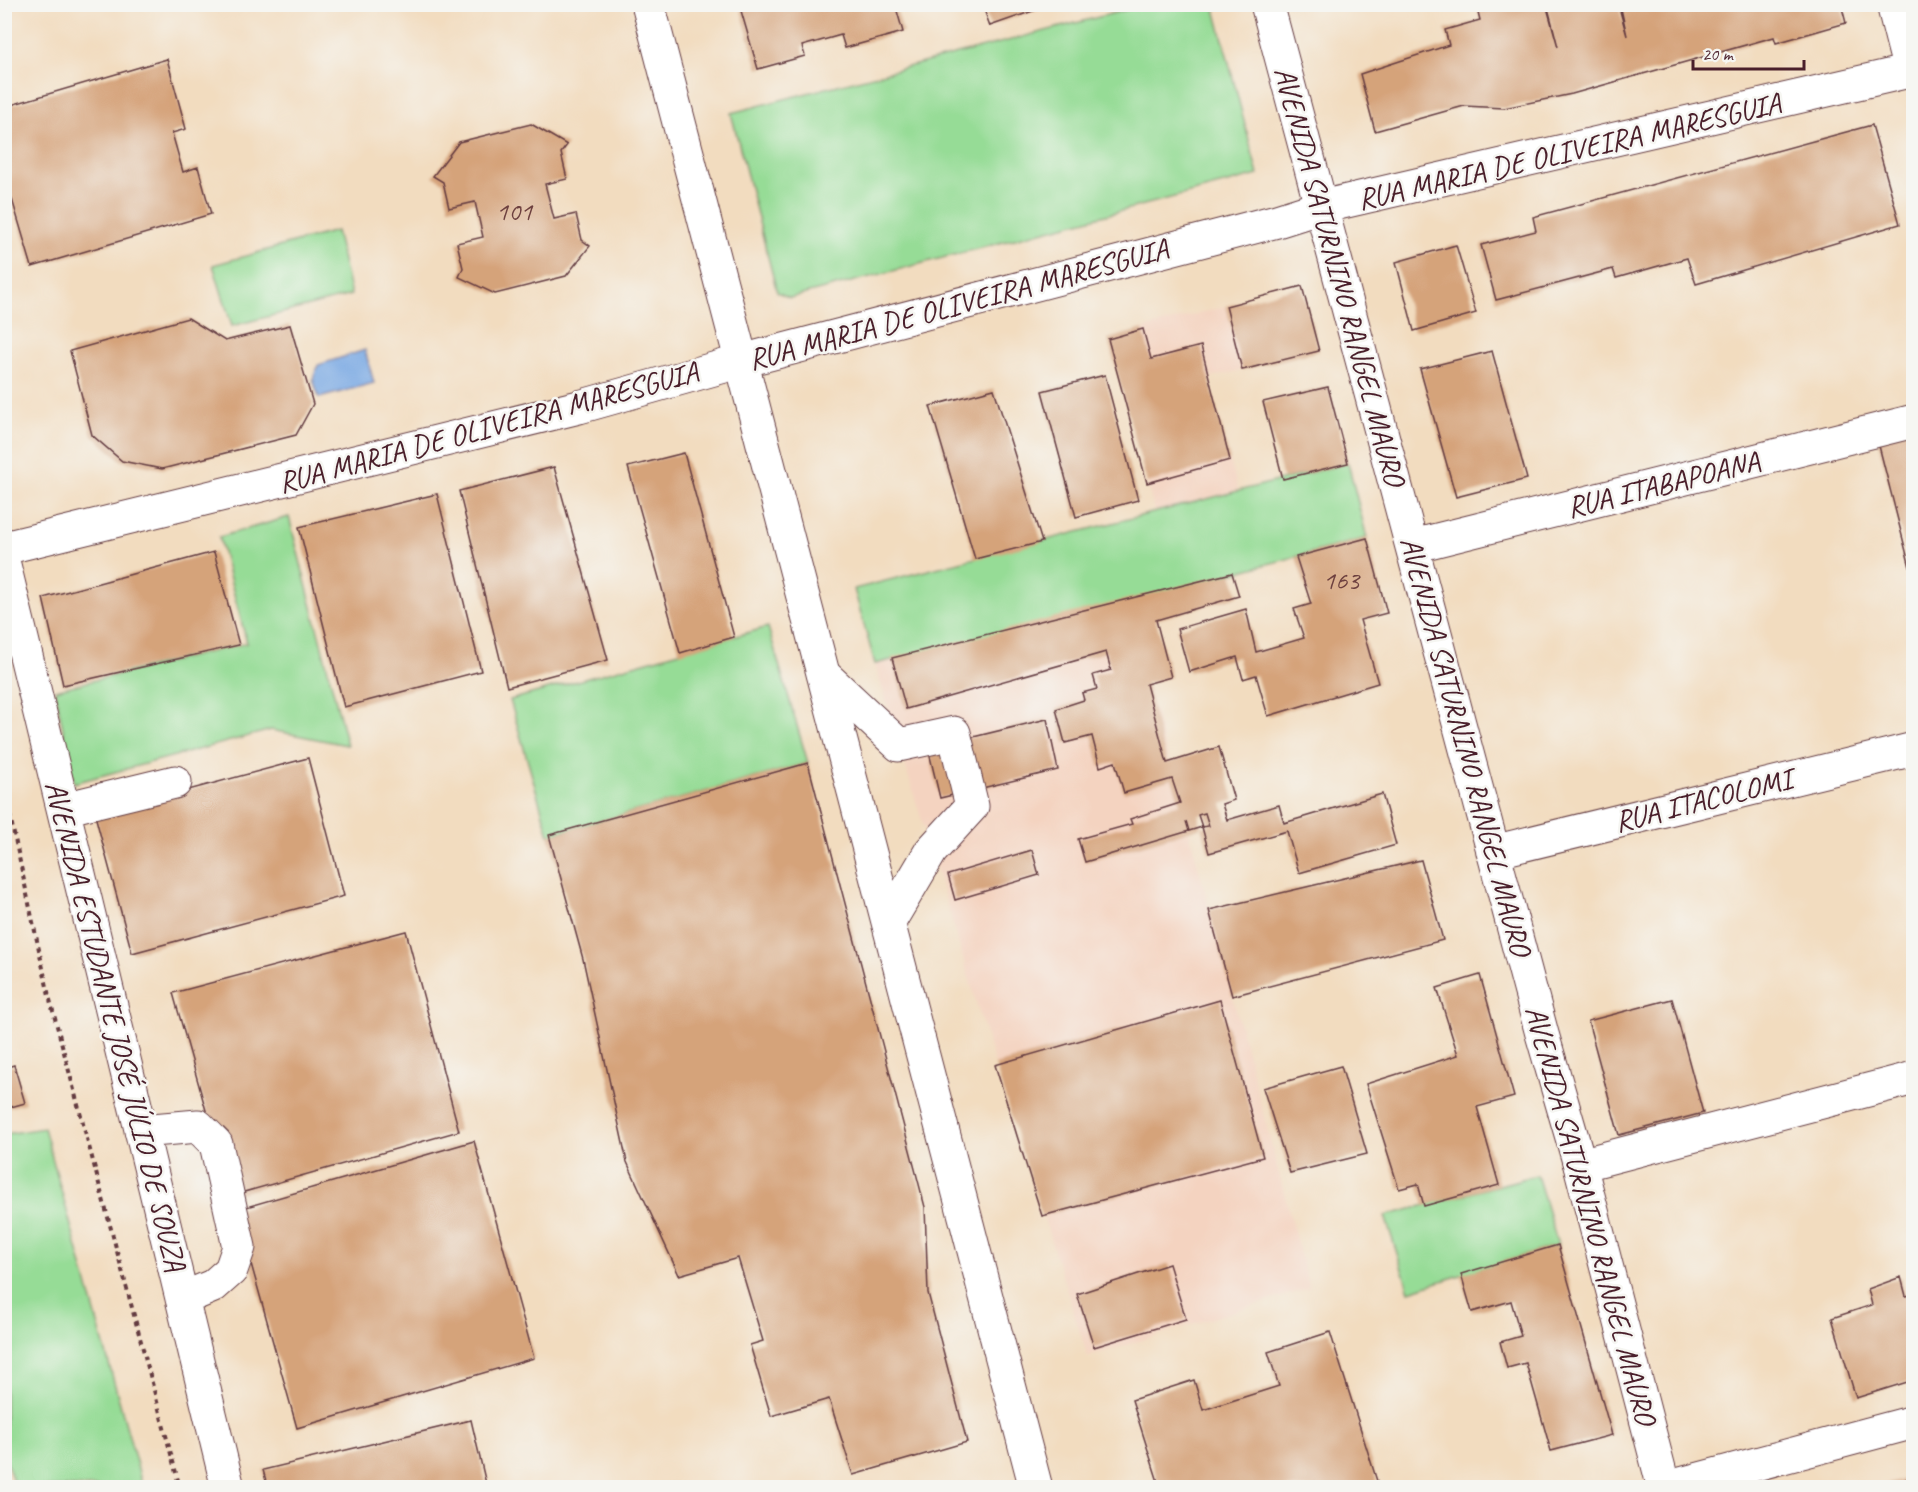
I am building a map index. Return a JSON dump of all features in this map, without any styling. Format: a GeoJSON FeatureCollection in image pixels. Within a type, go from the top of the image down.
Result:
{"type":"FeatureCollection","features":[{"type":"Feature","properties":{"kind":"main road"},"geometry":{"type":"LineString","coordinates":[[648,4],[1036,1488]]}},
{"type":"Feature","properties":{"kind":"main road","name":"AVENIDA SATURNINO RANGEL MAURO"},"geometry":{"type":"LineString","coordinates":[[1267,4],[1665,1488]]}},
{"type":"Feature","properties":{"kind":"main road"},"geometry":{"type":"LineString","coordinates":[[1893,4],[1912,75]]}},
{"type":"Feature","properties":{"kind":"main road","name":"RUA MARIA DE OLIVEIRA MARESGUIA"},"geometry":{"type":"LineString","coordinates":[[4,548],[579,407],[742,361],[1277,221],[1321,207],[1912,75]]}},
{"type":"Feature","properties":{"kind":"main road","name":"RUA ITABAPOANA"},"geometry":{"type":"LineString","coordinates":[[1413,546],[1914,421]]}},
{"type":"Feature","properties":{"kind":"main road","name":"AVENIDA ESTUDANTE JOSÉ JÚLIO DE SOUZA"},"geometry":{"type":"LineString","coordinates":[[4,565],[228,1488]]}},
{"type":"Feature","properties":{"kind":"main road"},"geometry":{"type":"LineString","coordinates":[[824,675],[899,745],[954,733],[972,806],[931,851],[889,922]]}},
{"type":"Feature","properties":{"kind":"main road","name":"RUA ITACOLOMI"},"geometry":{"type":"LineString","coordinates":[[1493,852],[1914,749]]}},
{"type":"Feature","properties":{"kind":"main road"},"geometry":{"type":"LineString","coordinates":[[64,809],[175,782]]}},
{"type":"Feature","properties":{"kind":"main road"},"geometry":{"type":"LineString","coordinates":[[1580,1165],[1914,1078]]}},
{"type":"Feature","properties":{"kind":"main road"},"geometry":{"type":"LineString","coordinates":[[141,1131],[198,1126],[216,1144],[239,1248],[231,1270],[213,1286],[182,1299]]}},
{"type":"Feature","properties":{"kind":"main road"},"geometry":{"type":"LineString","coordinates":[[1665,1488],[1914,1422]]}},
{"type":"Feature","properties":{"kind":"path","name":"AVENIDA ESTUDANTE JOSÉ JÚLIO DE SOUZA"},"geometry":{"type":"LineString","coordinates":[[4,788],[49,996],[180,1488]]}},
{"type":"Feature","properties":{"kind":"shaded area"},"geometry":{"type":"Polygon","coordinates":[[[1226,306],[1242,370],[1209,378],[1238,490],[1155,513],[1108,339],[1226,306]]]}},
{"type":"Feature","properties":{"kind":"shaded area"},"geometry":{"type":"Polygon","coordinates":[[[1123,602],[1189,831],[1309,1288],[1088,1357],[995,1065],[875,664],[1123,602]]]}},
{"type":"Feature","properties":{"kind":"green space"},"geometry":{"type":"Polygon","coordinates":[[[1145,5],[1214,5],[1258,175],[790,298],[777,292],[731,113],[1145,5]]]}},
{"type":"Feature","properties":{"kind":"green space"},"geometry":{"type":"Polygon","coordinates":[[[336,231],[351,295],[232,326],[213,265],[336,231]]]}},
{"type":"Feature","properties":{"kind":"green space"},"geometry":{"type":"Polygon","coordinates":[[[1348,463],[1367,538],[875,664],[854,589],[1348,463]]]}},
{"type":"Feature","properties":{"kind":"green space"},"geometry":{"type":"Polygon","coordinates":[[[289,517],[347,745],[271,730],[74,783],[55,690],[247,643],[219,537],[289,517]]]}},
{"type":"Feature","properties":{"kind":"green space"},"geometry":{"type":"Polygon","coordinates":[[[768,627],[808,763],[549,835],[510,700],[768,627]]]}},
{"type":"Feature","properties":{"kind":"green space"},"geometry":{"type":"Polygon","coordinates":[[[44,1128],[143,1487],[15,1487],[5,1457],[5,1134],[44,1128]]]}},
{"type":"Feature","properties":{"kind":"green space"},"geometry":{"type":"Polygon","coordinates":[[[1537,1175],[1558,1245],[1409,1291],[1385,1216],[1537,1175]]]}},
{"type":"Feature","properties":{"kind":"water"},"geometry":{"type":"Polygon","coordinates":[[[365,350],[374,383],[319,398],[313,379],[318,365],[365,350]]]}},
{"type":"Feature","properties":{"kind":"building"},"geometry":{"type":"Polygon","coordinates":[[[739,4],[895,4],[903,32],[845,48],[841,35],[802,46],[805,56],[758,69],[739,4]]]}},
{"type":"Feature","properties":{"kind":"building"},"geometry":{"type":"Polygon","coordinates":[[[982,4],[1050,4],[1050,5],[990,26],[982,4]]]}},
{"type":"Feature","properties":{"kind":"building"},"geometry":{"type":"Polygon","coordinates":[[[1476,4],[1546,4],[1558,47],[1547,4],[1618,4],[1627,36],[1620,4],[1841,4],[1846,23],[1776,43],[1774,37],[1572,94],[1504,108],[1464,106],[1375,131],[1360,74],[1449,45],[1445,30],[1480,20],[1476,4]]]}},
{"type":"Feature","properties":{"kind":"building"},"geometry":{"type":"Polygon","coordinates":[[[167,59],[186,129],[172,133],[183,172],[198,167],[211,214],[32,267],[4,172],[4,107],[167,59]]]}},
{"type":"Feature","properties":{"kind":"building"},"geometry":{"type":"Polygon","coordinates":[[[531,124],[567,145],[561,153],[567,179],[545,184],[554,219],[576,214],[582,240],[590,246],[566,276],[495,294],[459,277],[463,268],[457,243],[483,237],[475,202],[449,208],[443,182],[433,176],[459,142],[531,124]]]}},
{"type":"Feature","properties":{"kind":"building"},"geometry":{"type":"Polygon","coordinates":[[[1872,125],[1900,224],[1696,284],[1687,258],[1616,278],[1613,269],[1496,300],[1481,245],[1536,231],[1533,217],[1872,125]]]}},
{"type":"Feature","properties":{"kind":"building"},"geometry":{"type":"Polygon","coordinates":[[[1456,245],[1476,313],[1414,331],[1396,262],[1456,245]]]}},
{"type":"Feature","properties":{"kind":"building"},"geometry":{"type":"Polygon","coordinates":[[[1302,286],[1319,351],[1242,370],[1226,306],[1302,286]]]}},
{"type":"Feature","properties":{"kind":"building"},"geometry":{"type":"Polygon","coordinates":[[[188,318],[225,341],[290,325],[313,404],[296,435],[162,469],[122,461],[92,435],[70,351],[188,318]]]}},
{"type":"Feature","properties":{"kind":"building"},"geometry":{"type":"Polygon","coordinates":[[[1143,329],[1151,359],[1201,346],[1230,460],[1147,483],[1108,339],[1143,329]]]}},
{"type":"Feature","properties":{"kind":"building"},"geometry":{"type":"Polygon","coordinates":[[[1492,351],[1527,479],[1456,497],[1420,369],[1492,351]]]}},
{"type":"Feature","properties":{"kind":"building"},"geometry":{"type":"Polygon","coordinates":[[[1105,375],[1138,500],[1076,517],[1042,391],[1105,375]]]}},
{"type":"Feature","properties":{"kind":"building"},"geometry":{"type":"Polygon","coordinates":[[[1328,387],[1348,463],[1283,479],[1263,402],[1328,387]]]}},
{"type":"Feature","properties":{"kind":"building"},"geometry":{"type":"Polygon","coordinates":[[[994,389],[1042,542],[975,559],[930,406],[994,389]]]}},
{"type":"Feature","properties":{"kind":"building"},"geometry":{"type":"Polygon","coordinates":[[[1914,429],[1914,566],[1910,567],[1877,438],[1914,429]]]}},
{"type":"Feature","properties":{"kind":"building"},"geometry":{"type":"Polygon","coordinates":[[[684,453],[734,637],[680,653],[628,467],[684,453]]]}},
{"type":"Feature","properties":{"kind":"building"},"geometry":{"type":"Polygon","coordinates":[[[554,467],[608,660],[507,687],[459,491],[554,467]]]}},
{"type":"Feature","properties":{"kind":"building"},"geometry":{"type":"Polygon","coordinates":[[[437,494],[481,671],[344,707],[299,527],[437,494]]]}},
{"type":"Feature","properties":{"kind":"building"},"geometry":{"type":"Polygon","coordinates":[[[1367,538],[1387,613],[1360,620],[1378,683],[1268,716],[1256,675],[1243,679],[1237,657],[1189,672],[1177,629],[1246,609],[1256,652],[1304,638],[1294,609],[1311,604],[1296,557],[1367,538]]]}},
{"type":"Feature","properties":{"kind":"building"},"geometry":{"type":"Polygon","coordinates":[[[214,552],[239,645],[63,685],[43,598],[214,552]]]}},
{"type":"Feature","properties":{"kind":"building"},"geometry":{"type":"Polygon","coordinates":[[[1232,573],[1239,596],[1156,620],[1171,677],[1146,684],[1167,763],[1219,747],[1234,800],[1222,804],[1227,820],[1279,805],[1284,823],[1382,794],[1396,845],[1299,873],[1287,831],[1209,853],[1202,827],[1085,862],[1078,839],[1132,824],[1130,819],[1180,803],[1172,779],[1124,793],[1115,762],[1100,767],[1092,736],[1065,743],[1056,709],[1084,700],[1082,693],[1097,689],[1093,675],[1111,670],[1106,652],[906,709],[892,658],[1232,573]],[[1205,813],[1198,815],[1202,827],[1209,826],[1205,813]]]}},
{"type":"Feature","properties":{"kind":"building"},"geometry":{"type":"Polygon","coordinates":[[[1047,719],[1058,770],[940,798],[928,748],[1047,719]]]}},
{"type":"Feature","properties":{"kind":"building"},"geometry":{"type":"Polygon","coordinates":[[[308,758],[344,896],[132,953],[95,815],[308,758]]]}},
{"type":"Feature","properties":{"kind":"building"},"geometry":{"type":"Polygon","coordinates":[[[808,763],[925,1207],[928,1293],[967,1442],[853,1475],[829,1399],[771,1416],[750,1345],[763,1341],[738,1258],[679,1275],[627,1162],[583,959],[549,835],[808,763]]]}},
{"type":"Feature","properties":{"kind":"building"},"geometry":{"type":"Polygon","coordinates":[[[1032,850],[1039,875],[955,900],[948,875],[1032,850]]]}},
{"type":"Feature","properties":{"kind":"building"},"geometry":{"type":"Polygon","coordinates":[[[1421,860],[1443,940],[1232,996],[1209,910],[1421,860]]]}},
{"type":"Feature","properties":{"kind":"building"},"geometry":{"type":"Polygon","coordinates":[[[406,931],[459,1131],[230,1196],[173,993],[406,931]]]}},
{"type":"Feature","properties":{"kind":"building"},"geometry":{"type":"Polygon","coordinates":[[[1480,975],[1514,1097],[1477,1107],[1499,1185],[1424,1206],[1418,1184],[1399,1189],[1366,1084],[1458,1055],[1437,988],[1480,975]]]}},
{"type":"Feature","properties":{"kind":"building"},"geometry":{"type":"Polygon","coordinates":[[[1672,999],[1703,1113],[1619,1135],[1588,1021],[1672,999]]]}},
{"type":"Feature","properties":{"kind":"building"},"geometry":{"type":"Polygon","coordinates":[[[1220,1000],[1263,1157],[1042,1216],[995,1065],[1220,1000]]]}},
{"type":"Feature","properties":{"kind":"building"},"geometry":{"type":"Polygon","coordinates":[[[14,1065],[25,1103],[4,1109],[4,1068],[14,1065]]]}},
{"type":"Feature","properties":{"kind":"building"},"geometry":{"type":"Polygon","coordinates":[[[1341,1066],[1367,1154],[1290,1173],[1263,1088],[1341,1066]]]}},
{"type":"Feature","properties":{"kind":"building"},"geometry":{"type":"Polygon","coordinates":[[[474,1141],[534,1358],[297,1428],[236,1210],[474,1141]]]}},
{"type":"Feature","properties":{"kind":"building"},"geometry":{"type":"Polygon","coordinates":[[[1558,1245],[1612,1435],[1551,1451],[1526,1363],[1507,1368],[1500,1342],[1521,1336],[1511,1301],[1472,1312],[1461,1274],[1558,1245]]]}},
{"type":"Feature","properties":{"kind":"building"},"geometry":{"type":"Polygon","coordinates":[[[1169,1264],[1186,1319],[1094,1347],[1077,1294],[1169,1264]]]}},
{"type":"Feature","properties":{"kind":"building"},"geometry":{"type":"Polygon","coordinates":[[[1901,1277],[1906,1296],[1914,1294],[1914,1380],[1856,1398],[1832,1318],[1872,1305],[1868,1289],[1901,1277]]]}},
{"type":"Feature","properties":{"kind":"building"},"geometry":{"type":"Polygon","coordinates":[[[1330,1332],[1377,1481],[1358,1488],[1160,1488],[1132,1400],[1194,1380],[1203,1410],[1279,1386],[1268,1352],[1330,1332]]]}},
{"type":"Feature","properties":{"kind":"building"},"geometry":{"type":"Polygon","coordinates":[[[471,1420],[487,1488],[268,1488],[263,1470],[471,1420]]]}},
{"type":"Feature","properties":{"kind":"building"},"geometry":{"type":"Polygon","coordinates":[[[1914,1477],[1914,1488],[1877,1488],[1877,1487],[1914,1477]]]}}]}
